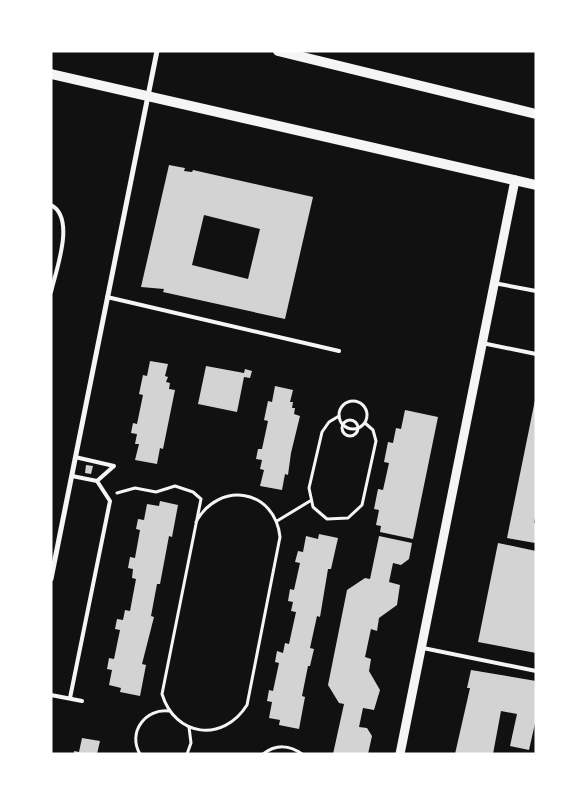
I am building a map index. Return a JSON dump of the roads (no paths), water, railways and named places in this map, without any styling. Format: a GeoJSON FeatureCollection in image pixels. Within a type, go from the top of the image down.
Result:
{"type":"FeatureCollection","features":[{"type":"Feature","properties":{"kind":"main road"},"geometry":{"type":"LineString","coordinates":[[278,51],[536,114]]}},
{"type":"Feature","properties":{"kind":"main road"},"geometry":{"type":"LineString","coordinates":[[51,74],[536,185]]}},
{"type":"Feature","properties":{"kind":"street"},"geometry":{"type":"LineString","coordinates":[[51,579],[157,51]]}},
{"type":"Feature","properties":{"kind":"street"},"geometry":{"type":"LineString","coordinates":[[400,754],[515,180]]}},
{"type":"Feature","properties":{"kind":"lane"},"geometry":{"type":"LineString","coordinates":[[51,205],[60,212],[64,224],[51,292]]}},
{"type":"Feature","properties":{"kind":"lane"},"geometry":{"type":"LineString","coordinates":[[494,283],[536,291]]}},
{"type":"Feature","properties":{"kind":"lane"},"geometry":{"type":"LineString","coordinates":[[107,297],[338,352]]}},
{"type":"Feature","properties":{"kind":"lane"},"geometry":{"type":"LineString","coordinates":[[482,343],[536,354]]}},
{"type":"Feature","properties":{"kind":"lane"},"geometry":{"type":"LineString","coordinates":[[75,457],[114,466],[97,481]]}},
{"type":"Feature","properties":{"kind":"lane"},"geometry":{"type":"LineString","coordinates":[[70,698],[110,501],[97,481],[72,476]]}},
{"type":"Feature","properties":{"kind":"lane"},"geometry":{"type":"LineString","coordinates":[[422,647],[536,671]]}},
{"type":"Feature","properties":{"kind":"lane"},"geometry":{"type":"LineString","coordinates":[[51,695],[82,701]]}}]}
